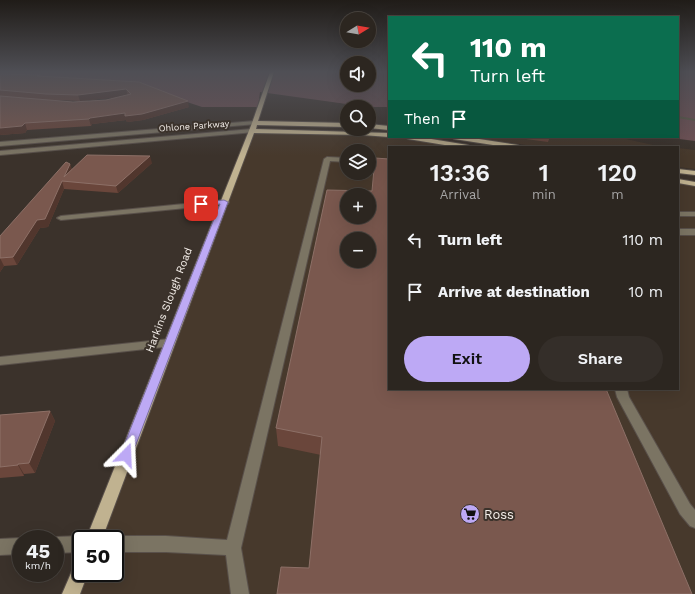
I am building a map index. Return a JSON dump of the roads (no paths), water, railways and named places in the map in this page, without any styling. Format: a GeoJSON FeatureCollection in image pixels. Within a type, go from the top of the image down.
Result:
{"type":"FeatureCollection","features":[{"type":"Feature","properties":{"kind":"main road","name":"Harkins Slough Road"},"geometry":{"type":"LineString","coordinates":[[97,530],[254,127],[263,100]]}},
{"type":"Feature","properties":{"kind":"main road","name":"Ohlone Parkway"},"geometry":{"type":"LineString","coordinates":[[254,127],[340,125]]}},
{"type":"Feature","properties":{"kind":"main road","name":"Ohlone Parkway"},"geometry":{"type":"LineString","coordinates":[[254,127],[388,135]]}},
{"type":"Feature","properties":{"kind":"main road"},"geometry":{"type":"LineString","coordinates":[[376,127],[388,128]]}},
{"type":"Feature","properties":{"kind":"main road"},"geometry":{"type":"LineString","coordinates":[[414,138],[462,146]]}},
{"type":"Feature","properties":{"kind":"main road"},"geometry":{"type":"LineString","coordinates":[[460,138],[512,146]]}},
{"type":"Feature","properties":{"kind":"main road"},"geometry":{"type":"LineString","coordinates":[[679,171],[695,173]]}},
{"type":"Feature","properties":{"kind":"main road"},"geometry":{"type":"LineString","coordinates":[[679,181],[695,184]]}},
{"type":"Feature","properties":{"kind":"main road"},"geometry":{"type":"LineString","coordinates":[[71,594],[76,582]]}},
{"type":"Feature","properties":{"kind":"street","name":"Ohlone Parkway"},"geometry":{"type":"LineString","coordinates":[[0,144],[94,137],[190,127],[254,127]]}},
{"type":"Feature","properties":{"kind":"street","name":"Ohlone Parkway"},"geometry":{"type":"LineString","coordinates":[[0,153],[172,137],[254,127]]}},
{"type":"Feature","properties":{"kind":"street"},"geometry":{"type":"LineString","coordinates":[[240,594],[233,548],[327,159],[340,160]]}},
{"type":"Feature","properties":{"kind":"street"},"geometry":{"type":"LineString","coordinates":[[376,162],[388,163]]}},
{"type":"Feature","properties":{"kind":"street"},"geometry":{"type":"LineString","coordinates":[[61,218],[224,202]]}},
{"type":"Feature","properties":{"kind":"street"},"geometry":{"type":"LineString","coordinates":[[679,214],[695,214]]}},
{"type":"Feature","properties":{"kind":"street"},"geometry":{"type":"LineString","coordinates":[[679,230],[695,232]]}},
{"type":"Feature","properties":{"kind":"street"},"geometry":{"type":"LineString","coordinates":[[0,361],[120,347],[169,343]]}},
{"type":"Feature","properties":{"kind":"street"},"geometry":{"type":"LineString","coordinates":[[621,390],[623,397],[685,509],[695,521]]}},
{"type":"Feature","properties":{"kind":"street"},"geometry":{"type":"LineString","coordinates":[[124,544],[166,544],[233,548]]}},
{"type":"Feature","properties":{"kind":"street"},"geometry":{"type":"LineString","coordinates":[[0,547],[12,546]]}},
{"type":"Feature","properties":{"kind":"waterway"},"geometry":{"type":"LineString","coordinates":[[679,117],[695,120]]}},
{"type":"Feature","properties":{"kind":"place","name":"Ross"},"geometry":{"type":"Point","coordinates":[470,514]}}]}
